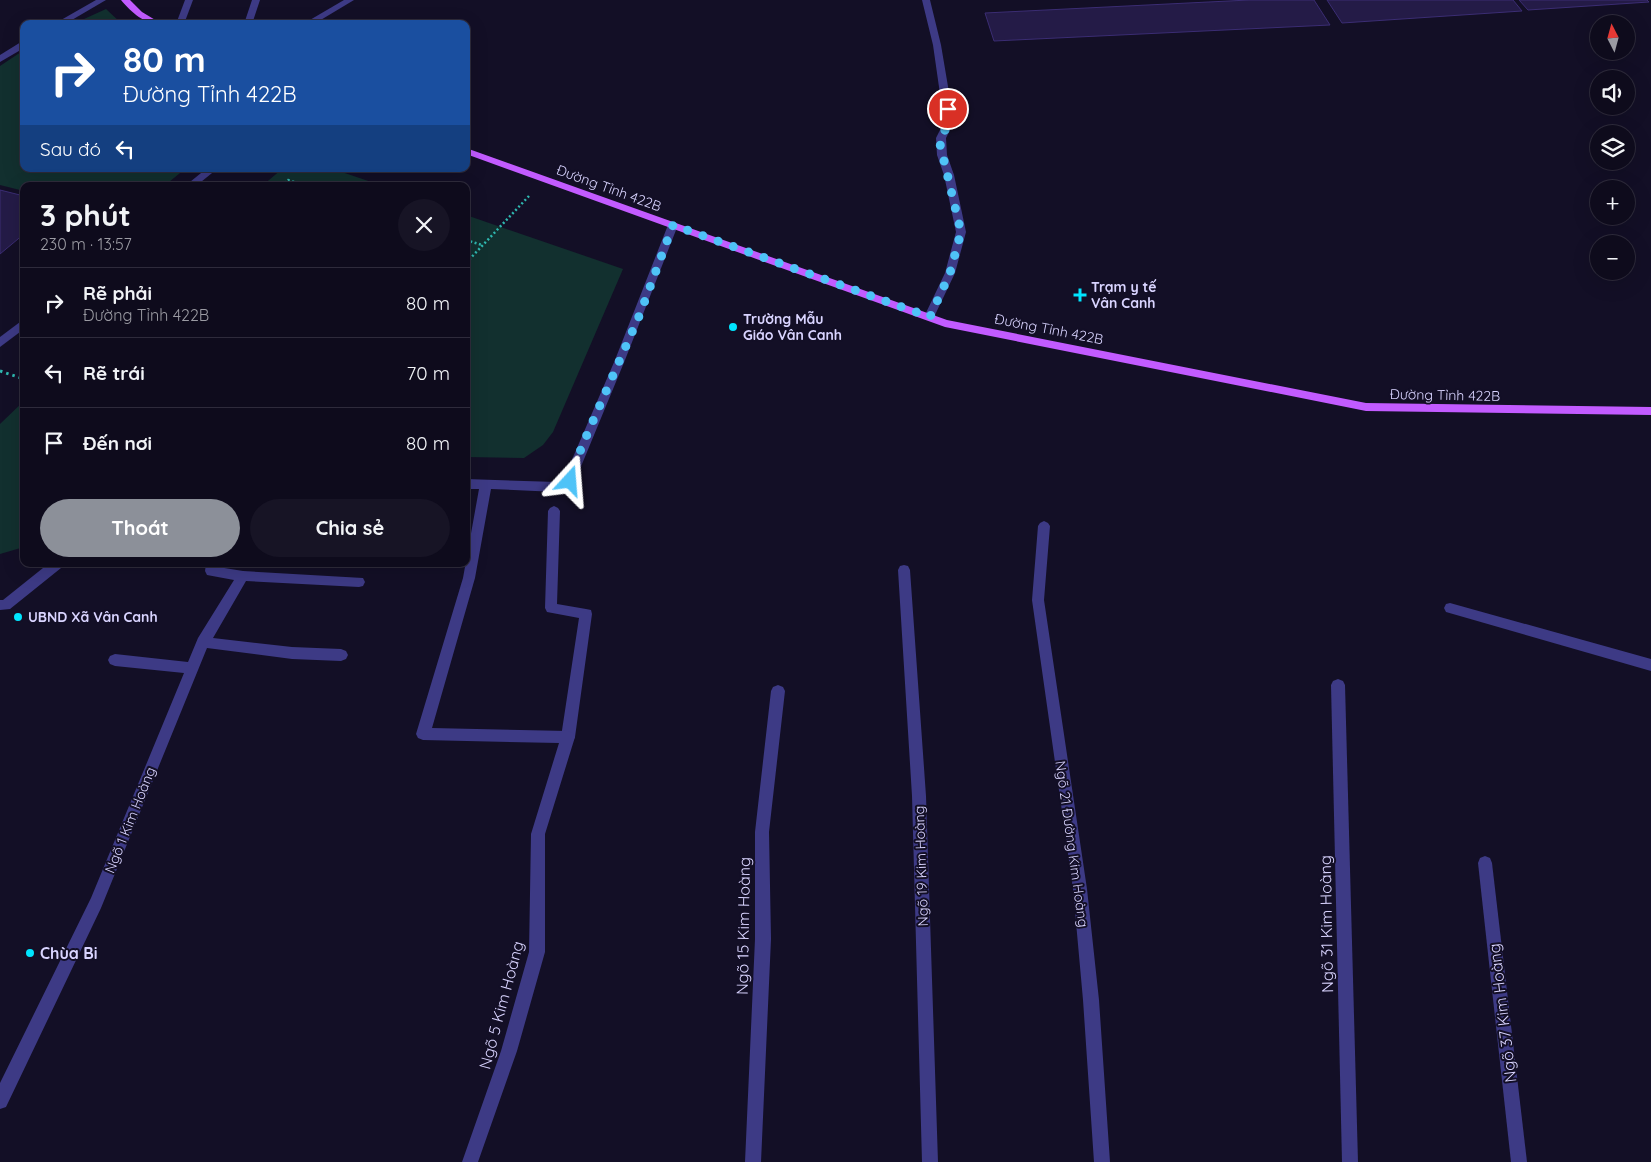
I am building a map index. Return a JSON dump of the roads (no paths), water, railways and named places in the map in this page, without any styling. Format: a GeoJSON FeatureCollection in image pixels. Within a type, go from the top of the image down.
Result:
{"type":"FeatureCollection","features":[{"type":"Feature","properties":{"kind":"main road"},"geometry":{"type":"LineString","coordinates":[[125,0],[139,14],[150,20]]}},
{"type":"Feature","properties":{"kind":"main road","name":"Đường Tỉnh 422B"},"geometry":{"type":"LineString","coordinates":[[470,152],[945,323],[1366,407],[1651,411]]}},
{"type":"Feature","properties":{"kind":"street"},"geometry":{"type":"LineString","coordinates":[[65,20],[102,0]]}},
{"type":"Feature","properties":{"kind":"street"},"geometry":{"type":"LineString","coordinates":[[182,20],[189,0]]}},
{"type":"Feature","properties":{"kind":"street"},"geometry":{"type":"LineString","coordinates":[[249,20],[256,0]]}},
{"type":"Feature","properties":{"kind":"street"},"geometry":{"type":"LineString","coordinates":[[314,20],[350,0]]}},
{"type":"Feature","properties":{"kind":"street"},"geometry":{"type":"LineString","coordinates":[[926,0],[937,45],[949,122],[941,138],[942,155],[949,175],[961,232],[950,273],[930,317]]}},
{"type":"Feature","properties":{"kind":"street"},"geometry":{"type":"LineString","coordinates":[[0,59],[20,46]]}},
{"type":"Feature","properties":{"kind":"street"},"geometry":{"type":"LineString","coordinates":[[195,182],[208,172]]}},
{"type":"Feature","properties":{"kind":"street"},"geometry":{"type":"LineString","coordinates":[[470,484],[557,487],[570,481],[582,446],[639,316],[673,225]]}},
{"type":"Feature","properties":{"kind":"street"},"geometry":{"type":"LineString","coordinates":[[0,343],[20,326]]}},
{"type":"Feature","properties":{"kind":"street"},"geometry":{"type":"LineString","coordinates":[[486,484],[469,578],[423,734],[568,737]]}},
{"type":"Feature","properties":{"kind":"street","name":"Ngõ 5 Kim Hoàng"},"geometry":{"type":"LineString","coordinates":[[470,1162],[508,1051],[537,952],[538,834],[568,737],[586,614],[551,608],[554,511]]}},
{"type":"Feature","properties":{"kind":"street","name":"Ngõ 21 Đường Kim Hoàng"},"geometry":{"type":"LineString","coordinates":[[1044,526],[1038,600],[1080,889],[1091,1000],[1102,1162]]}},
{"type":"Feature","properties":{"kind":"street"},"geometry":{"type":"LineString","coordinates":[[0,604],[6,605],[53,567]]}},
{"type":"Feature","properties":{"kind":"street"},"geometry":{"type":"LineString","coordinates":[[212,567],[211,571],[243,576],[359,582]]}},
{"type":"Feature","properties":{"kind":"street","name":"Ngõ 19 Kim Hoàng"},"geometry":{"type":"LineString","coordinates":[[904,570],[919,796],[930,1162]]}},
{"type":"Feature","properties":{"kind":"street","name":"Ngõ 1 Kim Hoàng"},"geometry":{"type":"LineString","coordinates":[[0,1101],[96,903],[203,642],[243,576]]}},
{"type":"Feature","properties":{"kind":"street"},"geometry":{"type":"LineString","coordinates":[[1450,608],[1651,666]]}},
{"type":"Feature","properties":{"kind":"street"},"geometry":{"type":"LineString","coordinates":[[203,642],[292,652],[341,655]]}},
{"type":"Feature","properties":{"kind":"street"},"geometry":{"type":"LineString","coordinates":[[115,660],[193,668]]}},
{"type":"Feature","properties":{"kind":"street","name":"Ngõ 31 Kim Hoàng"},"geometry":{"type":"LineString","coordinates":[[1338,686],[1350,1162]]}},
{"type":"Feature","properties":{"kind":"street","name":"Ngõ 15 Kim Hoàng"},"geometry":{"type":"LineString","coordinates":[[753,1162],[762,939],[762,832],[778,691]]}},
{"type":"Feature","properties":{"kind":"street","name":"Ngõ 37 Kim Hoàng"},"geometry":{"type":"LineString","coordinates":[[1485,863],[1520,1162]]}},
{"type":"Feature","properties":{"kind":"place","name":"Trạm y tế Vân Canh"},"geometry":{"type":"Point","coordinates":[1080,295]}},
{"type":"Feature","properties":{"kind":"place","name":"Trường Mẫu Giáo Vân Canh"},"geometry":{"type":"Point","coordinates":[733,327]}},
{"type":"Feature","properties":{"kind":"place","name":"UBND Xã Vân Canh"},"geometry":{"type":"Point","coordinates":[18,617]}},
{"type":"Feature","properties":{"kind":"place","name":"Chùa Bi"},"geometry":{"type":"Point","coordinates":[30,953]}}]}
